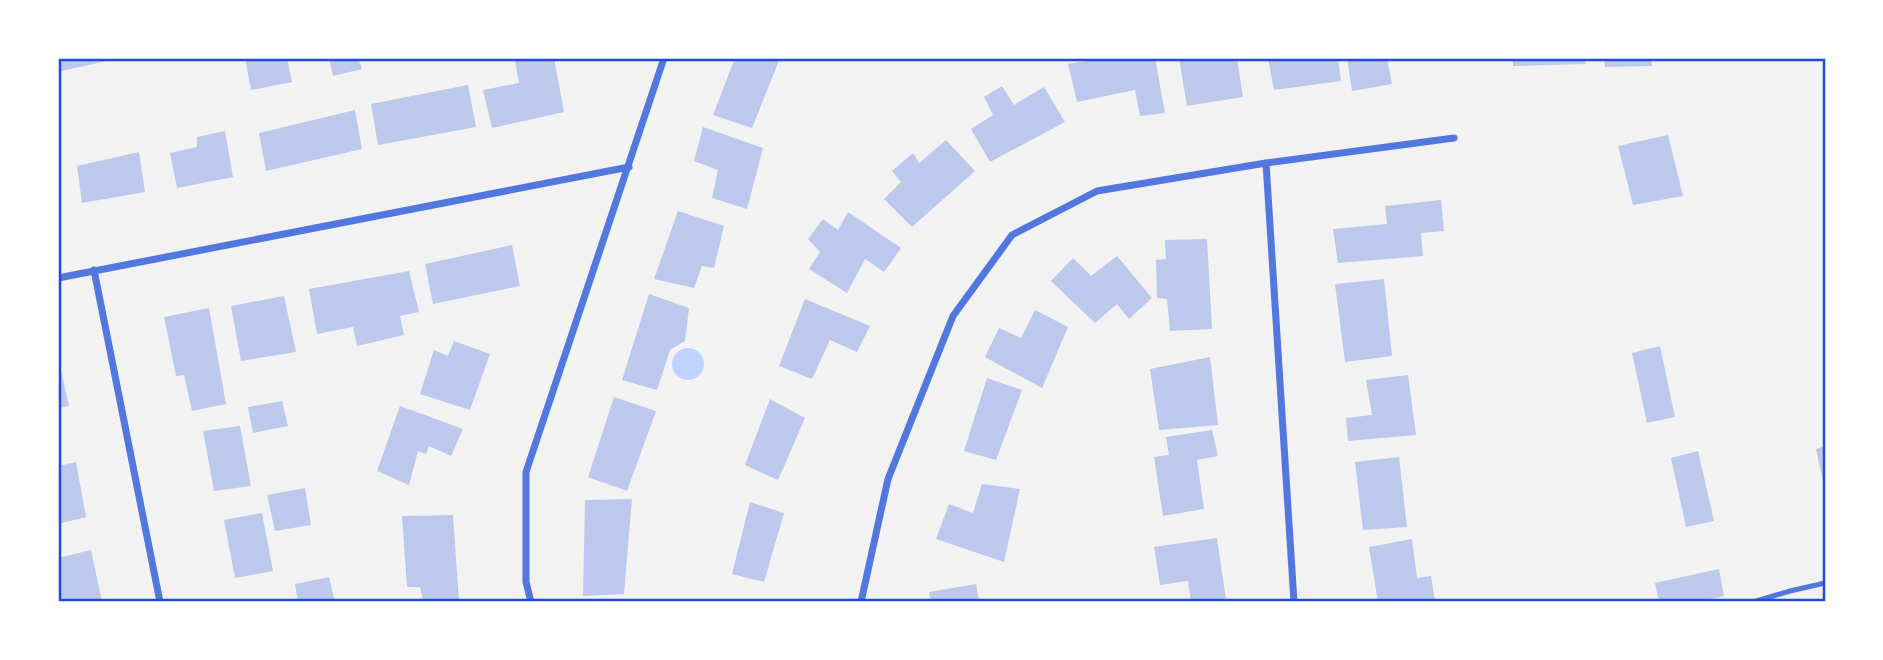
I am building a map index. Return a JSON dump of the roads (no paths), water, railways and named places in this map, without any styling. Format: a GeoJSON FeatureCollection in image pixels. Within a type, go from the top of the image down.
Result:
{"type":"FeatureCollection","features":[{"type":"Feature","properties":{"kind":"street"},"geometry":{"type":"LineString","coordinates":[[531,602],[526,582],[526,472],[664,58]]}},
{"type":"Feature","properties":{"kind":"street"},"geometry":{"type":"LineString","coordinates":[[861,602],[888,479],[953,316],[1012,235],[1097,191],[1266,163],[1454,138]]}},
{"type":"Feature","properties":{"kind":"street"},"geometry":{"type":"LineString","coordinates":[[1266,163],[1294,602]]}},
{"type":"Feature","properties":{"kind":"street"},"geometry":{"type":"LineString","coordinates":[[58,278],[629,167]]}},
{"type":"Feature","properties":{"kind":"street"},"geometry":{"type":"LineString","coordinates":[[94,270],[160,602]]}},
{"type":"Feature","properties":{"kind":"lane"},"geometry":{"type":"LineString","coordinates":[[1753,602],[1825,583]]}},
{"type":"Feature","properties":{"kind":"water"},"geometry":{"type":"Polygon","coordinates":[[[688,348],[699,353],[704,364],[699,375],[688,380],[677,375],[672,364],[677,353],[688,348]]]}}]}
